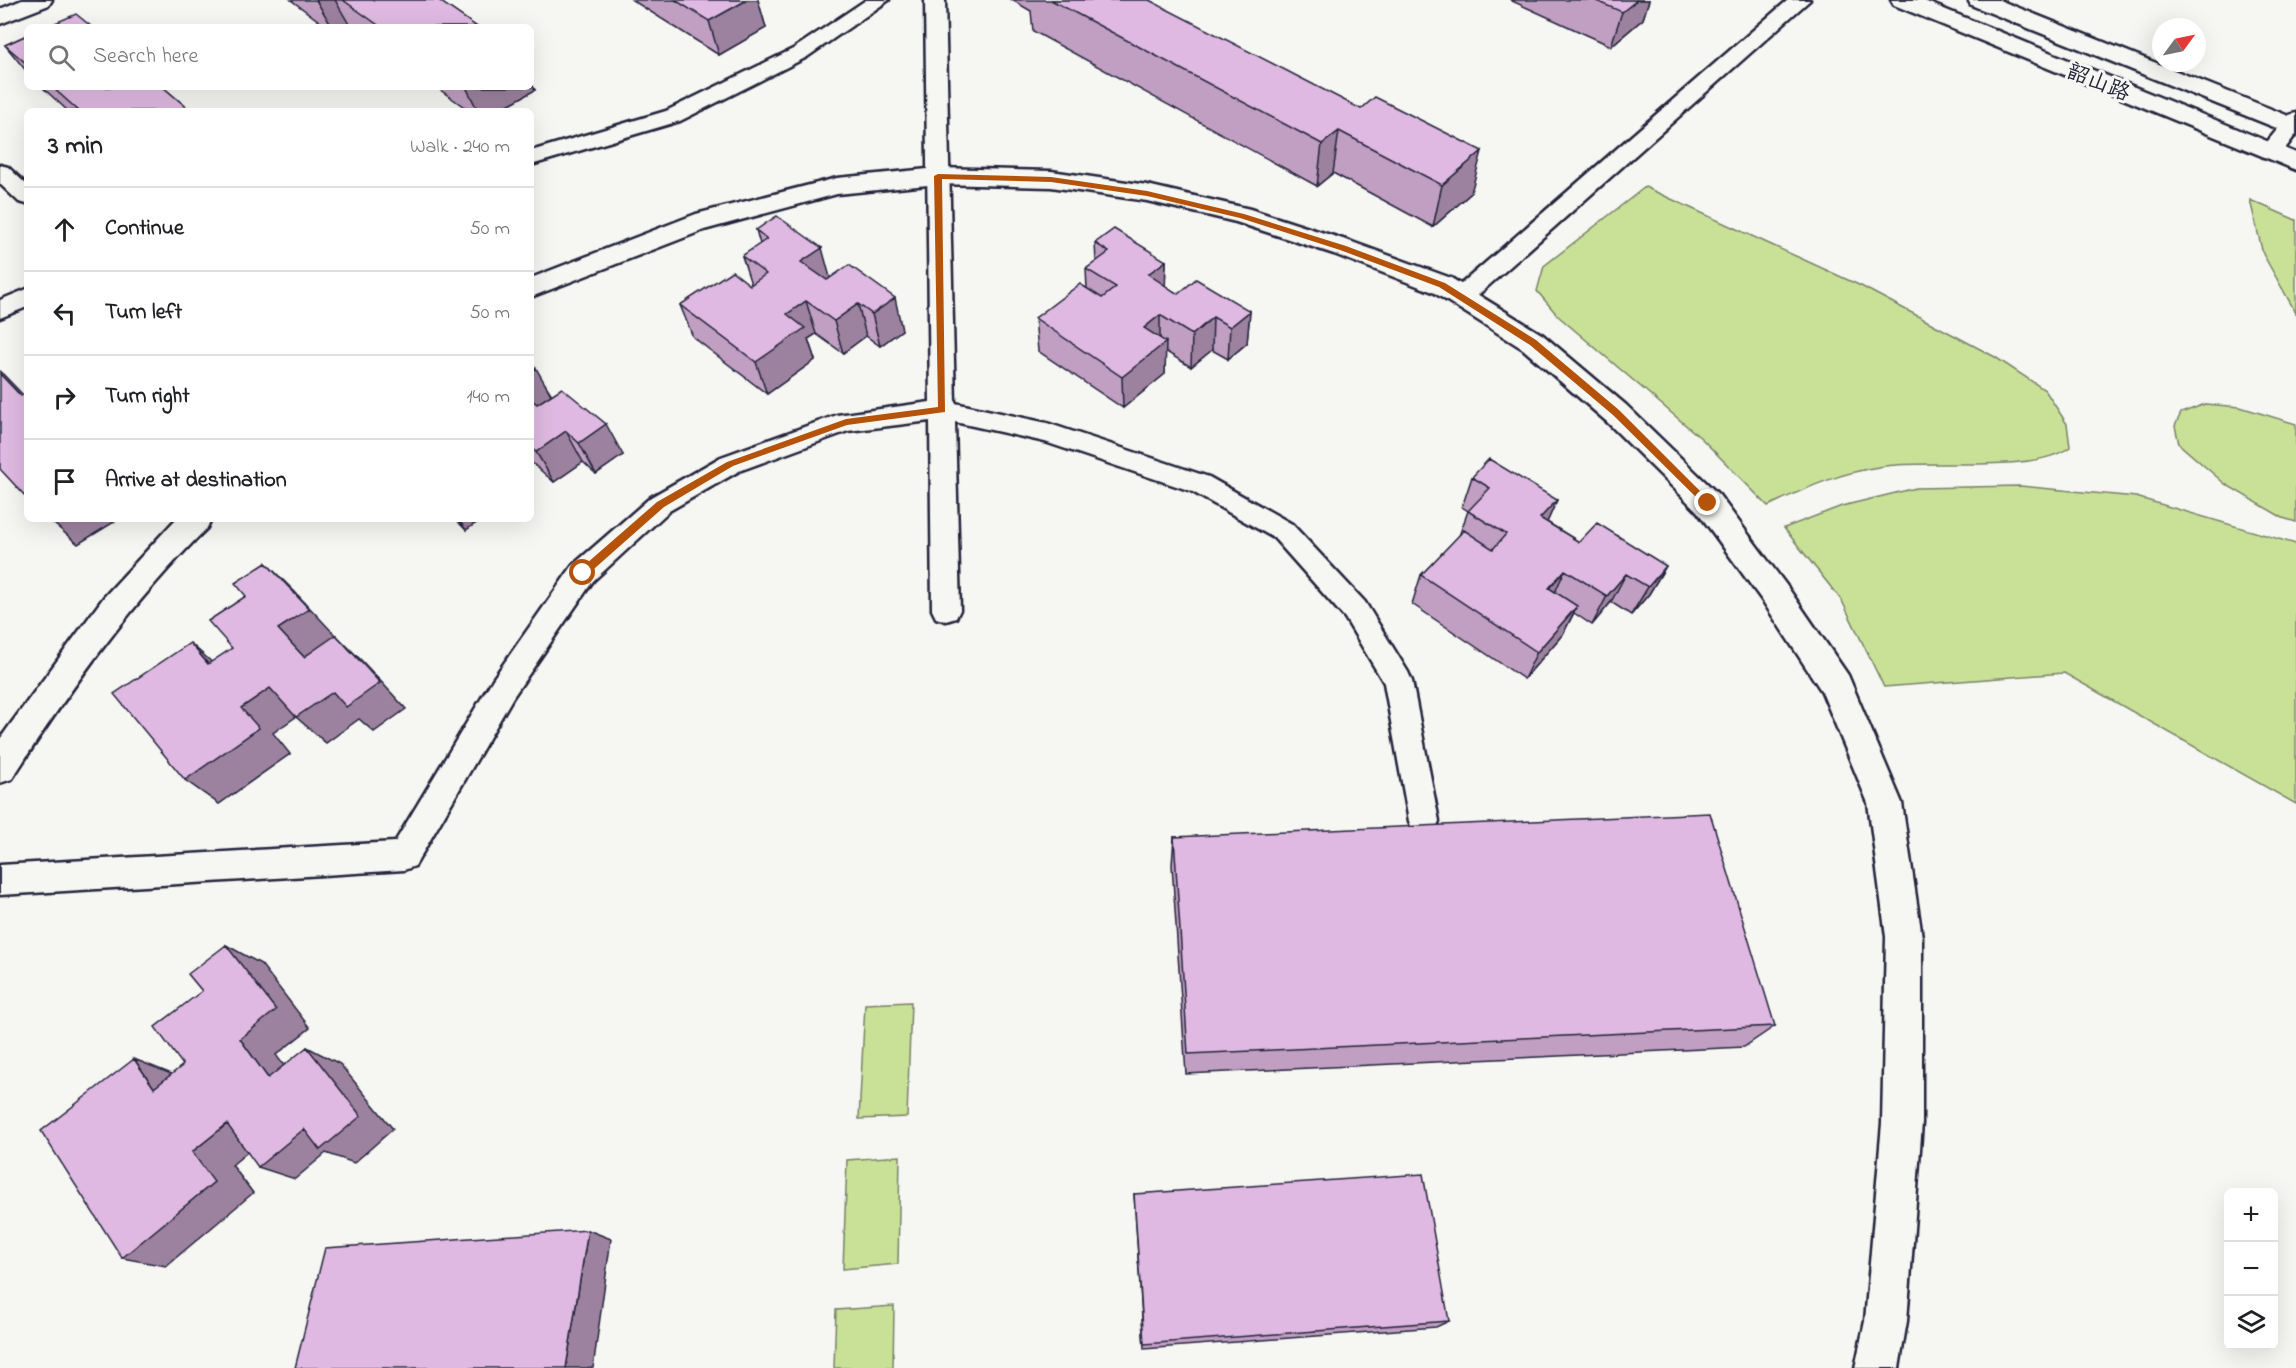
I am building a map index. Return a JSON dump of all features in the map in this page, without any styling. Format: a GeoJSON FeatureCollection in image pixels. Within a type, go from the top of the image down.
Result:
{"type":"FeatureCollection","features":[{"type":"Feature","properties":{"kind":"street"},"geometry":{"type":"LineString","coordinates":[[0,17],[41,0]]}},
{"type":"Feature","properties":{"kind":"street","name":"韶山路"},"geometry":{"type":"LineString","coordinates":[[1902,0],[2296,162]]}},
{"type":"Feature","properties":{"kind":"street","name":"韶山路"},"geometry":{"type":"LineString","coordinates":[[1979,0],[2294,125]]}},
{"type":"Feature","properties":{"kind":"street"},"geometry":{"type":"LineString","coordinates":[[534,287],[696,223],[837,186],[938,176],[1051,179],[1178,201],[1242,215],[1343,248],[1442,285],[1533,342],[1616,412],[1708,503],[1775,594],[1836,685],[1885,803],[1904,937],[1902,1123],[1886,1321],[1877,1368]]}},
{"type":"Feature","properties":{"kind":"street"},"geometry":{"type":"LineString","coordinates":[[0,768],[57,680],[165,548],[193,522]]}},
{"type":"Feature","properties":{"kind":"lane"},"geometry":{"type":"LineString","coordinates":[[534,157],[673,116],[800,53],[879,0]]}},
{"type":"Feature","properties":{"kind":"lane"},"geometry":{"type":"LineString","coordinates":[[935,0],[946,610]]}},
{"type":"Feature","properties":{"kind":"lane"},"geometry":{"type":"LineString","coordinates":[[1461,297],[1800,0]]}},
{"type":"Feature","properties":{"kind":"lane"},"geometry":{"type":"LineString","coordinates":[[2271,152],[2294,125]]}},
{"type":"Feature","properties":{"kind":"lane"},"geometry":{"type":"LineString","coordinates":[[0,172],[24,194]]}},
{"type":"Feature","properties":{"kind":"lane"},"geometry":{"type":"LineString","coordinates":[[0,310],[24,298]]}},
{"type":"Feature","properties":{"kind":"lane"},"geometry":{"type":"LineString","coordinates":[[0,880],[404,856],[503,688],[583,573],[660,504],[730,464],[846,422],[942,410],[1047,433],[1200,484],[1283,531],[1355,610],[1398,681],[1424,821]]}},
{"type":"Feature","properties":{"kind":"green space"},"geometry":{"type":"Polygon","coordinates":[[[1645,187],[1861,286],[1995,357],[2045,390],[2067,424],[2070,447],[2054,455],[2008,463],[1905,464],[1869,469],[1825,481],[1768,506],[1702,439],[1558,316],[1537,291],[1544,266],[1645,187]]]}},
{"type":"Feature","properties":{"kind":"green space"},"geometry":{"type":"Polygon","coordinates":[[[2250,200],[2296,220],[2296,313],[2263,254],[2250,200]]]}},
{"type":"Feature","properties":{"kind":"green space"},"geometry":{"type":"Polygon","coordinates":[[[2205,404],[2240,407],[2296,424],[2296,522],[2283,518],[2225,484],[2179,444],[2175,426],[2181,413],[2205,404]]]}},
{"type":"Feature","properties":{"kind":"green space"},"geometry":{"type":"Polygon","coordinates":[[[2020,486],[2136,497],[2296,544],[2296,804],[2064,673],[1884,687],[1842,601],[1784,528],[1842,506],[1916,488],[2020,486]]]}},
{"type":"Feature","properties":{"kind":"green space"},"geometry":{"type":"Polygon","coordinates":[[[911,1002],[907,1117],[859,1119],[865,1004],[911,1002]]]}},
{"type":"Feature","properties":{"kind":"green space"},"geometry":{"type":"Polygon","coordinates":[[[900,1156],[898,1264],[843,1269],[847,1160],[900,1156]]]}},
{"type":"Feature","properties":{"kind":"green space"},"geometry":{"type":"Polygon","coordinates":[[[894,1306],[893,1368],[834,1368],[836,1310],[894,1306]]]}},
{"type":"Feature","properties":{"kind":"building"},"geometry":{"type":"Polygon","coordinates":[[[343,0],[438,0],[473,24],[377,24],[343,0]]]}},
{"type":"Feature","properties":{"kind":"building"},"geometry":{"type":"Polygon","coordinates":[[[675,0],[747,0],[709,21],[675,0]]]}},
{"type":"Feature","properties":{"kind":"building"},"geometry":{"type":"Polygon","coordinates":[[[1051,0],[1149,0],[1361,109],[1375,97],[1482,151],[1442,185],[1339,131],[1322,144],[1051,0]]]}},
{"type":"Feature","properties":{"kind":"building"},"geometry":{"type":"Polygon","coordinates":[[[1594,0],[1637,0],[1622,12],[1594,0]]]}},
{"type":"Feature","properties":{"kind":"building"},"geometry":{"type":"Polygon","coordinates":[[[76,14],[88,24],[53,24],[76,14]]]}},
{"type":"Feature","properties":{"kind":"building"},"geometry":{"type":"Polygon","coordinates":[[[24,36],[24,61],[5,45],[24,36]]]}},
{"type":"Feature","properties":{"kind":"building"},"geometry":{"type":"Polygon","coordinates":[[[55,90],[166,90],[188,108],[76,108],[55,90]]]}},
{"type":"Feature","properties":{"kind":"building"},"geometry":{"type":"Polygon","coordinates":[[[777,216],[822,248],[801,262],[827,280],[849,265],[895,298],[872,314],[858,304],[834,321],[806,301],[787,314],[805,328],[756,362],[680,305],[732,271],[750,285],[766,274],[742,256],[767,239],[756,230],[777,216]]]}},
{"type":"Feature","properties":{"kind":"building"},"geometry":{"type":"Polygon","coordinates":[[[1114,229],[1166,261],[1148,274],[1178,294],[1196,279],[1250,311],[1230,327],[1213,317],[1192,335],[1160,315],[1144,328],[1166,342],[1122,377],[1035,318],[1080,284],[1102,298],[1116,287],[1086,269],[1109,252],[1095,243],[1114,229]]]}},
{"type":"Feature","properties":{"kind":"building"},"geometry":{"type":"Polygon","coordinates":[[[0,374],[21,396],[24,394],[24,495],[0,469],[0,374]]]}},
{"type":"Feature","properties":{"kind":"building"},"geometry":{"type":"Polygon","coordinates":[[[562,388],[606,424],[579,443],[566,431],[536,452],[534,450],[534,402],[537,404],[562,388]]]}},
{"type":"Feature","properties":{"kind":"building"},"geometry":{"type":"Polygon","coordinates":[[[1489,459],[1557,500],[1540,518],[1579,542],[1597,523],[1666,566],[1648,587],[1626,574],[1607,596],[1565,570],[1549,588],[1577,606],[1537,652],[1421,575],[1464,530],[1493,549],[1506,534],[1468,511],[1490,488],[1472,477],[1489,459]]]}},
{"type":"Feature","properties":{"kind":"building"},"geometry":{"type":"Polygon","coordinates":[[[266,563],[309,609],[278,629],[304,657],[336,635],[380,683],[346,707],[333,692],[296,717],[270,688],[241,708],[259,728],[185,780],[114,694],[190,643],[208,664],[232,648],[208,621],[246,596],[235,583],[266,563]]]}},
{"type":"Feature","properties":{"kind":"building"},"geometry":{"type":"Polygon","coordinates":[[[1710,813],[1775,1026],[1188,1054],[1174,837],[1710,813]]]}},
{"type":"Feature","properties":{"kind":"building"},"geometry":{"type":"Polygon","coordinates":[[[226,945],[276,1010],[240,1039],[268,1078],[307,1047],[361,1116],[320,1150],[304,1129],[258,1167],[227,1124],[192,1152],[214,1182],[122,1258],[41,1131],[134,1059],[154,1088],[183,1065],[155,1027],[202,991],[188,974],[226,945]]]}},
{"type":"Feature","properties":{"kind":"building"},"geometry":{"type":"Polygon","coordinates":[[[1423,1174],[1449,1321],[1144,1344],[1134,1194],[1423,1174]]]}},
{"type":"Feature","properties":{"kind":"building"},"geometry":{"type":"Polygon","coordinates":[[[588,1230],[566,1368],[295,1368],[325,1248],[588,1230]]]}},
{"type":"Feature","properties":{"kind":"route"},"geometry":{"type":"LineString","coordinates":[[583,573],[660,504],[730,464],[846,422],[942,410],[938,176],[1051,179],[1147,194],[1242,215],[1343,248],[1442,285],[1533,342],[1616,412],[1708,503]]}}]}
